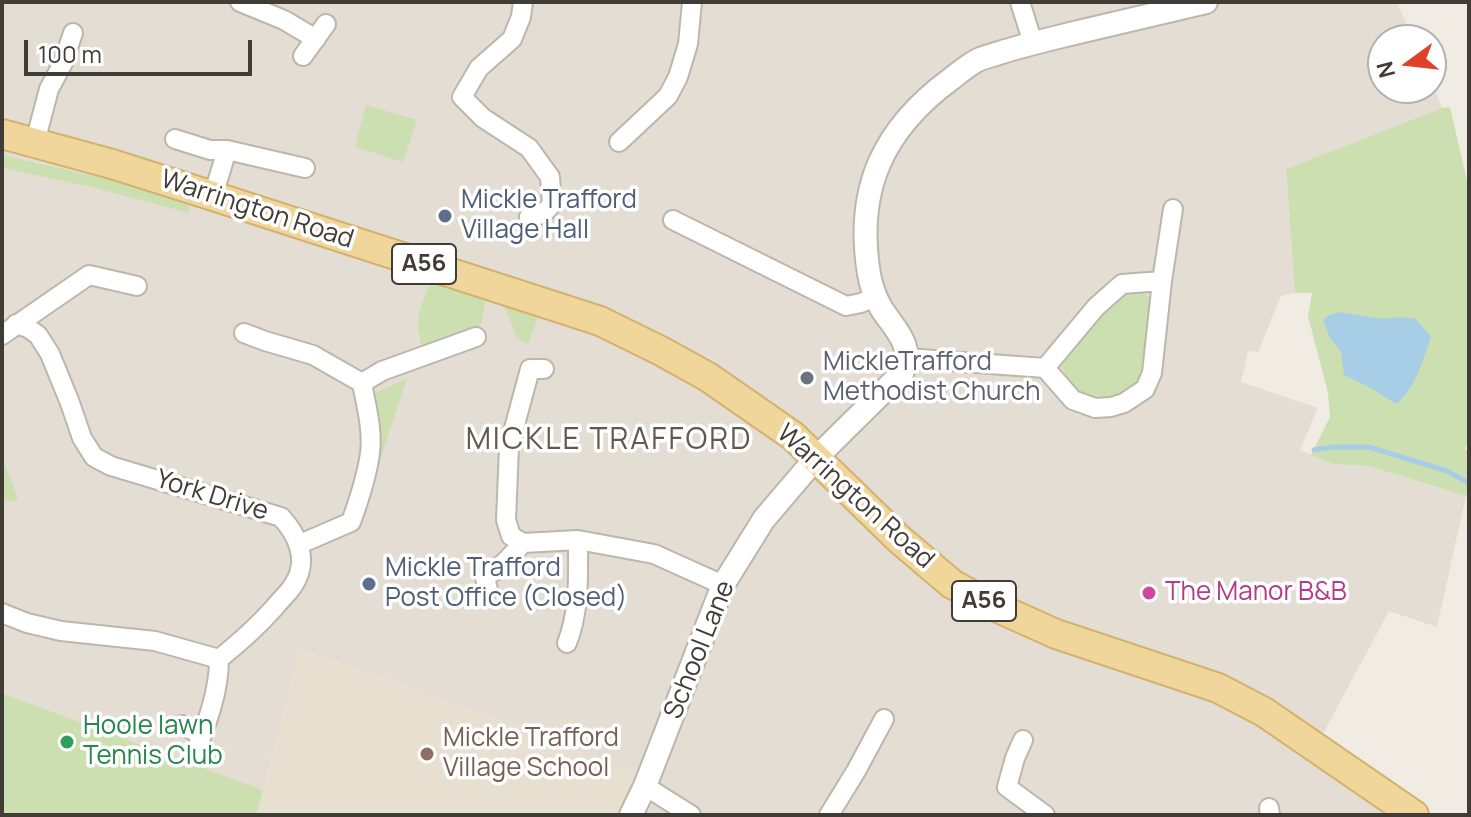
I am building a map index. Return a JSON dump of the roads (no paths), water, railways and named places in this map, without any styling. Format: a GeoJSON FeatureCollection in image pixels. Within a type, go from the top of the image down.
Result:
{"type":"FeatureCollection","features":[{"type":"Feature","properties":{"kind":"main road","name":"Warrington Road"},"geometry":{"type":"LineString","coordinates":[[2,134],[213,196],[600,321],[708,377],[793,436],[899,539],[952,584],[1056,634],[1240,698],[1414,815]]}},
{"type":"Feature","properties":{"kind":"street"},"geometry":{"type":"LineString","coordinates":[[240,2],[321,31],[303,56]]}},
{"type":"Feature","properties":{"kind":"street"},"geometry":{"type":"LineString","coordinates":[[523,2],[512,39],[479,68],[462,97],[483,118],[529,148],[550,177],[552,204],[543,214],[529,217]]}},
{"type":"Feature","properties":{"kind":"street"},"geometry":{"type":"LineString","coordinates":[[619,142],[668,96],[678,77],[688,44],[692,2]]}},
{"type":"Feature","properties":{"kind":"street"},"geometry":{"type":"LineString","coordinates":[[1020,2],[1033,43]]}},
{"type":"Feature","properties":{"kind":"street"},"geometry":{"type":"LineString","coordinates":[[1173,209],[1152,373],[1145,389],[1124,403],[1111,407],[1095,408],[1073,400],[1045,368],[907,358],[901,337],[875,297],[870,283],[865,232],[875,171],[890,141],[911,113],[939,88],[978,59],[1206,2]]}},
{"type":"Feature","properties":{"kind":"street"},"geometry":{"type":"LineString","coordinates":[[35,142],[49,89],[63,63],[73,33]]}},
{"type":"Feature","properties":{"kind":"street"},"geometry":{"type":"LineString","coordinates":[[175,139],[210,150],[227,150],[305,168]]}},
{"type":"Feature","properties":{"kind":"street"},"geometry":{"type":"LineString","coordinates":[[213,196],[227,150]]}},
{"type":"Feature","properties":{"kind":"street"},"geometry":{"type":"LineString","coordinates":[[673,220],[846,306],[875,297]]}},
{"type":"Feature","properties":{"kind":"street"},"geometry":{"type":"LineString","coordinates":[[9,329],[89,275],[137,286]]}},
{"type":"Feature","properties":{"kind":"street"},"geometry":{"type":"LineString","coordinates":[[1045,368],[1096,307],[1122,284],[1162,281]]}},
{"type":"Feature","properties":{"kind":"street","name":"York Drive"},"geometry":{"type":"LineString","coordinates":[[9,329],[28,328],[38,335],[50,354],[82,438],[94,457],[111,466],[281,517],[292,528],[300,544]]}},
{"type":"Feature","properties":{"kind":"street"},"geometry":{"type":"LineString","coordinates":[[219,659],[258,627],[296,583],[301,562],[300,544],[351,522],[370,451],[369,417],[362,383],[313,355],[244,333]]}},
{"type":"Feature","properties":{"kind":"street"},"geometry":{"type":"LineString","coordinates":[[362,383],[395,366],[476,337]]}},
{"type":"Feature","properties":{"kind":"street"},"geometry":{"type":"LineString","coordinates":[[262,361],[265,341]]}},
{"type":"Feature","properties":{"kind":"street","name":"School Lane"},"geometry":{"type":"LineString","coordinates":[[631,815],[723,585],[764,519],[816,458],[902,373],[907,358]]}},
{"type":"Feature","properties":{"kind":"street"},"geometry":{"type":"LineString","coordinates":[[544,369],[530,369],[509,447],[506,520],[511,536],[523,543],[578,540],[654,554],[723,585]]}},
{"type":"Feature","properties":{"kind":"street"},"geometry":{"type":"LineString","coordinates":[[567,643],[578,603],[578,540]]}},
{"type":"Feature","properties":{"kind":"street"},"geometry":{"type":"LineString","coordinates":[[482,579],[504,563],[523,543]]}},
{"type":"Feature","properties":{"kind":"street"},"geometry":{"type":"LineString","coordinates":[[2,613],[50,628],[155,641],[219,659]]}},
{"type":"Feature","properties":{"kind":"street"},"geometry":{"type":"LineString","coordinates":[[195,753],[219,675],[219,659]]}},
{"type":"Feature","properties":{"kind":"street"},"geometry":{"type":"LineString","coordinates":[[829,815],[884,719]]}},
{"type":"Feature","properties":{"kind":"street"},"geometry":{"type":"LineString","coordinates":[[182,725],[202,735]]}},
{"type":"Feature","properties":{"kind":"street"},"geometry":{"type":"LineString","coordinates":[[1023,740],[1007,787],[1045,815]]}},
{"type":"Feature","properties":{"kind":"street"},"geometry":{"type":"LineString","coordinates":[[645,786],[691,815]]}},
{"type":"Feature","properties":{"kind":"water"},"geometry":{"type":"Polygon","coordinates":[[[1339,312],[1383,319],[1416,319],[1431,337],[1413,382],[1396,404],[1344,375],[1341,352],[1330,338],[1323,320],[1339,312]]]}},
{"type":"Feature","properties":{"kind":"waterway"},"geometry":{"type":"LineString","coordinates":[[1314,450],[1369,447],[1447,471],[1469,483]]}},
{"type":"Feature","properties":{"kind":"place","name":"Mickle Trafford Village Hall"},"geometry":{"type":"Point","coordinates":[445,216]}},
{"type":"Feature","properties":{"kind":"place","name":"MickleTrafford Methodist Church"},"geometry":{"type":"Point","coordinates":[807,378]}},
{"type":"Feature","properties":{"kind":"place","name":"Mickle Trafford Post Office (Closed)"},"geometry":{"type":"Point","coordinates":[369,584]}},
{"type":"Feature","properties":{"kind":"place","name":"The Manor B&B"},"geometry":{"type":"Point","coordinates":[1149,593]}},
{"type":"Feature","properties":{"kind":"place","name":"Hoole lawn Tennis Club"},"geometry":{"type":"Point","coordinates":[67,742]}},
{"type":"Feature","properties":{"kind":"place","name":"Mickle Trafford Village School"},"geometry":{"type":"Point","coordinates":[427,754]}},
{"type":"Feature","properties":{"kind":"district","name":"MICKLE TRAFFORD"},"geometry":{"type":"Point","coordinates":[609,441]}}]}
